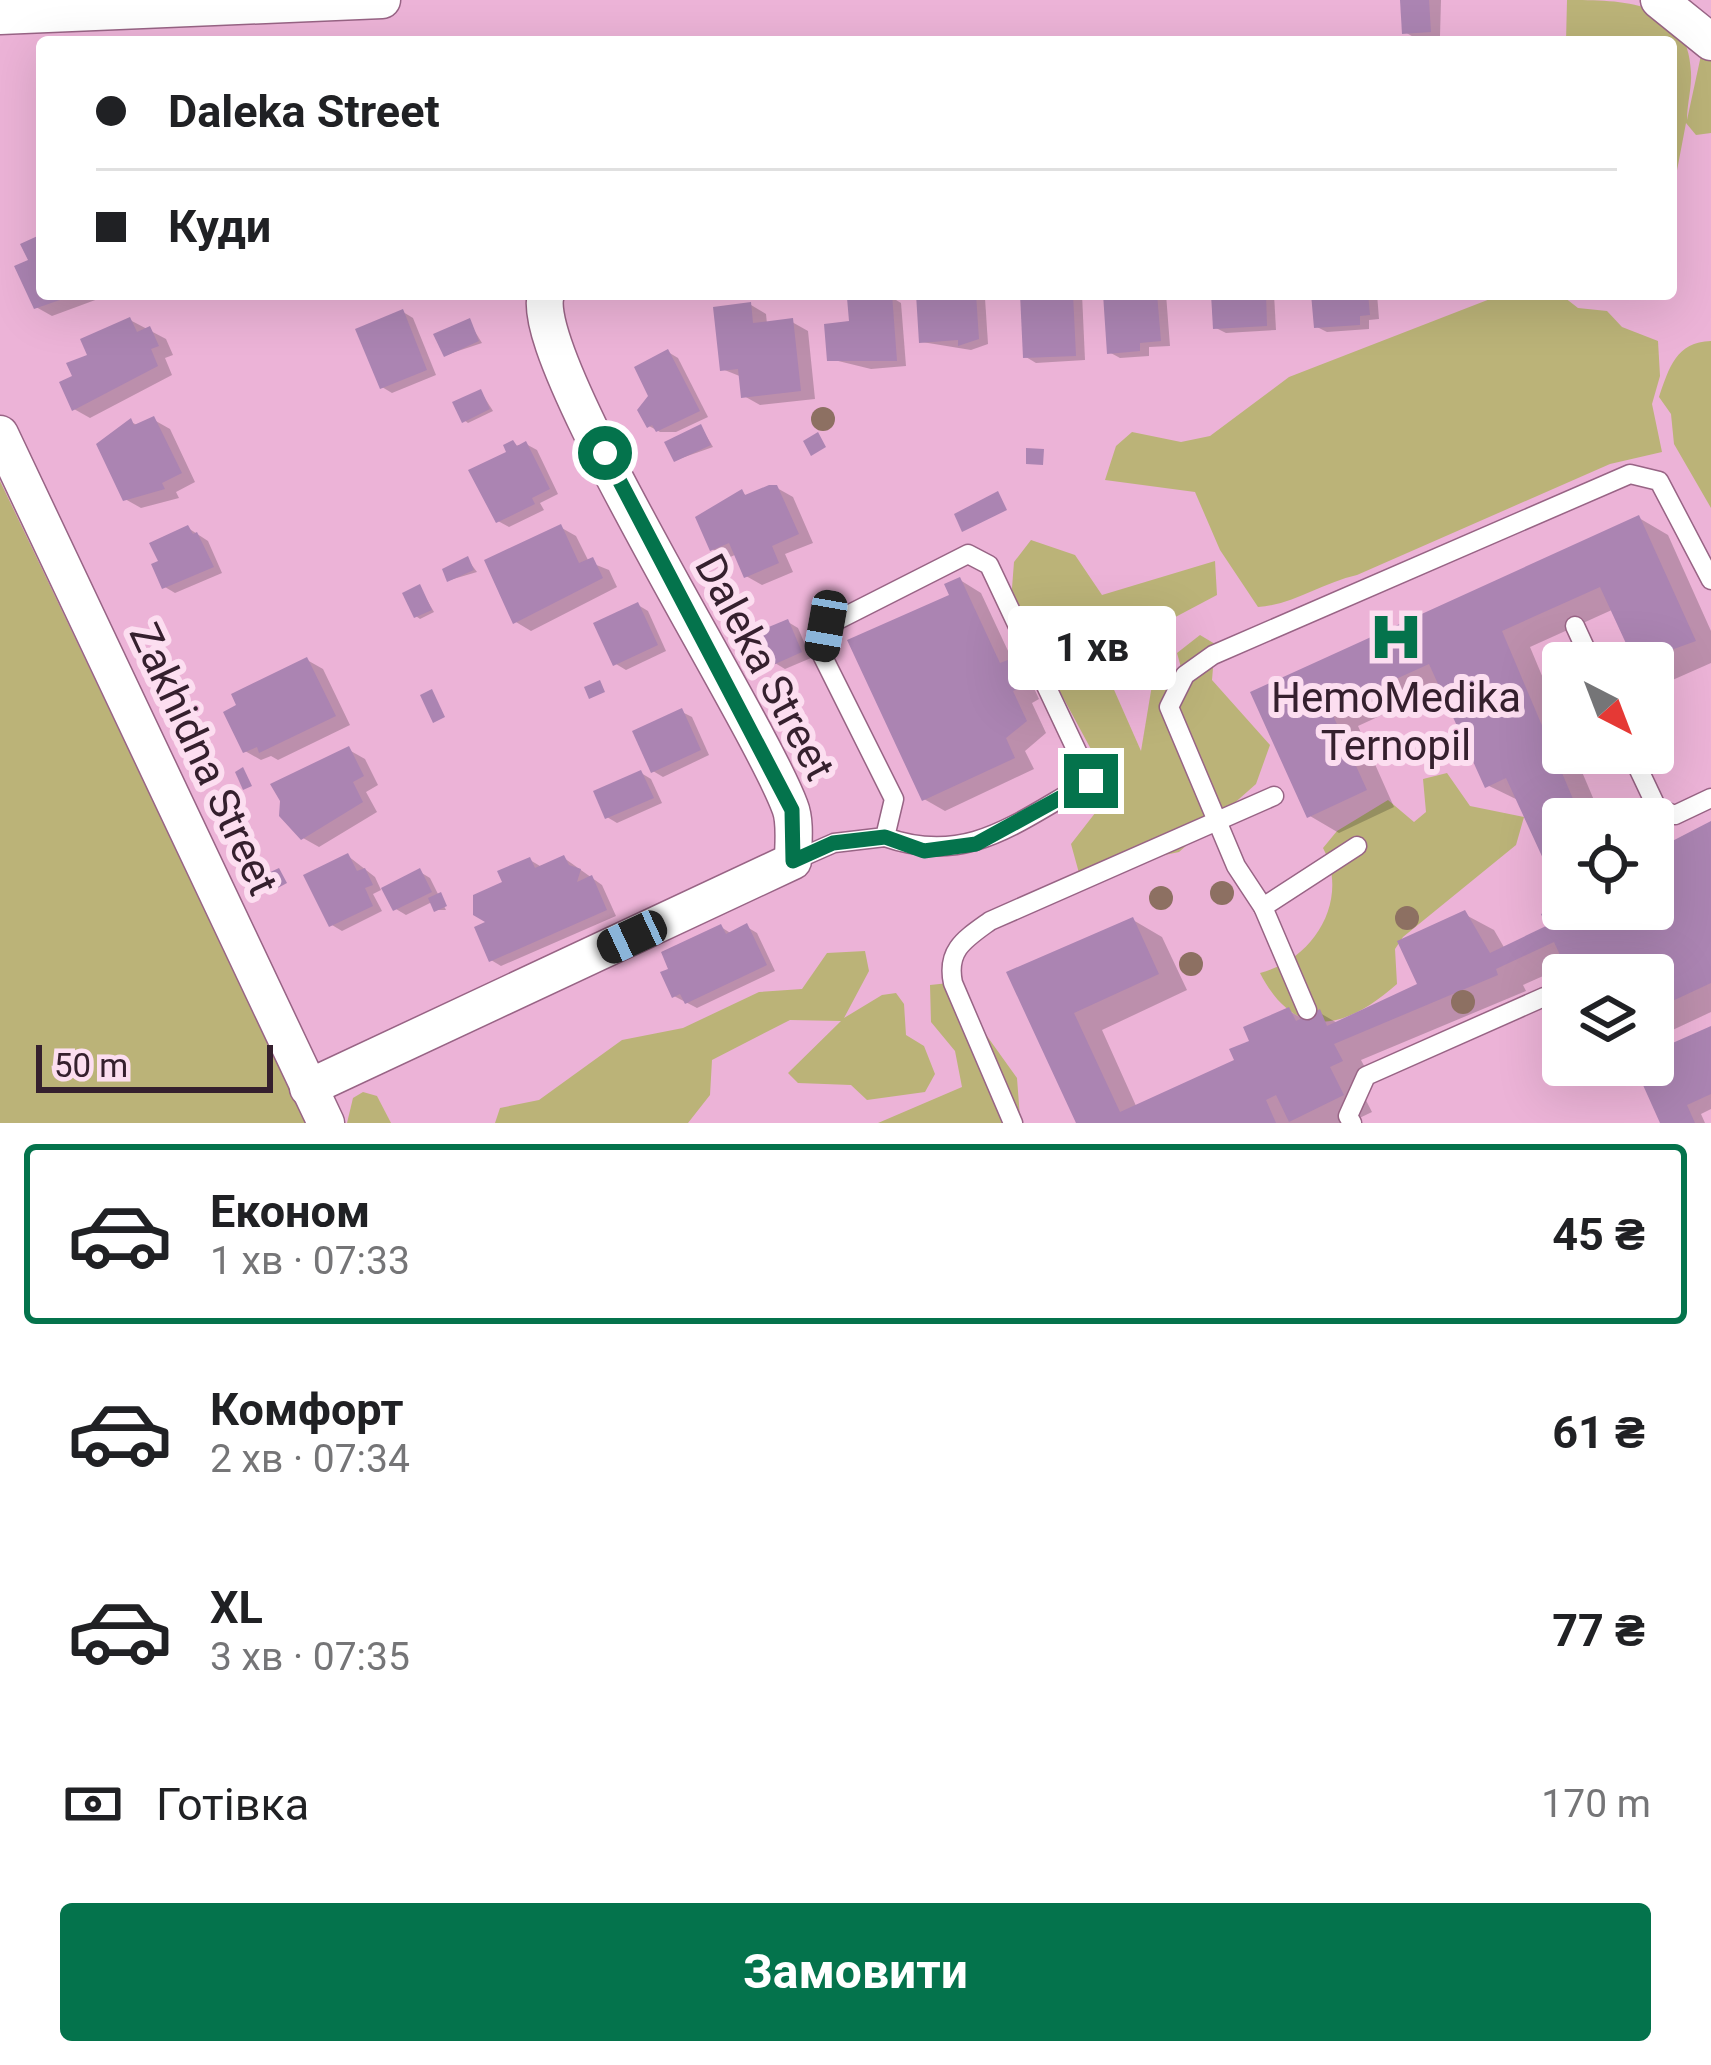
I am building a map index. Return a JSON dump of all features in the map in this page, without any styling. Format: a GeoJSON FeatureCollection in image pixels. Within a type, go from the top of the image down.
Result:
{"type":"FeatureCollection","features":[{"type":"Feature","properties":{"kind":"street"},"geometry":{"type":"LineString","coordinates":[[0,16],[382,0]]}},
{"type":"Feature","properties":{"kind":"street"},"geometry":{"type":"LineString","coordinates":[[1659,0],[1711,42]]}},
{"type":"Feature","properties":{"kind":"street","name":"Daleka Street"},"geometry":{"type":"LineString","coordinates":[[546,300],[548,338],[661,567],[792,810],[793,861]]}},
{"type":"Feature","properties":{"kind":"street","name":"Zakhidna Street"},"geometry":{"type":"LineString","coordinates":[[0,434],[326,1123]]}},
{"type":"Feature","properties":{"kind":"street"},"geometry":{"type":"LineString","coordinates":[[308,1088],[793,861]]}},
{"type":"Feature","properties":{"kind":"lane"},"geometry":{"type":"LineString","coordinates":[[1307,1010],[1264,907],[1236,866],[1169,707],[1185,675],[1214,655],[1630,474],[1659,481],[1711,580]]}},
{"type":"Feature","properties":{"kind":"lane"},"geometry":{"type":"LineString","coordinates":[[793,861],[833,843],[885,837],[924,851],[976,844],[1091,781],[989,565],[968,554],[826,626],[821,653],[894,799],[885,837]]}},
{"type":"Feature","properties":{"kind":"lane"},"geometry":{"type":"LineString","coordinates":[[1575,626],[1582,642]]}},
{"type":"Feature","properties":{"kind":"lane"},"geometry":{"type":"LineString","coordinates":[[1641,774],[1658,808],[1675,815],[1711,797]]}},
{"type":"Feature","properties":{"kind":"lane"},"geometry":{"type":"LineString","coordinates":[[1013,1123],[953,983],[949,965],[959,943],[990,921],[1274,796]]}},
{"type":"Feature","properties":{"kind":"lane"},"geometry":{"type":"LineString","coordinates":[[1264,907],[1357,846]]}},
{"type":"Feature","properties":{"kind":"lane"},"geometry":{"type":"LineString","coordinates":[[1352,1123],[1348,1115],[1366,1076],[1542,999]]}},
{"type":"Feature","properties":{"kind":"shaded area"},"geometry":{"type":"Polygon","coordinates":[[[1567,0],[1630,4],[1665,18],[1687,48],[1691,72],[1687,120],[1703,46],[1711,51],[1711,133],[1696,135],[1686,123],[1677,170],[1677,36],[1566,36],[1567,0]]]}},
{"type":"Feature","properties":{"kind":"shaded area"},"geometry":{"type":"Polygon","coordinates":[[[1488,300],[1568,300],[1578,308],[1607,311],[1622,327],[1658,341],[1660,376],[1652,404],[1662,452],[1610,464],[1357,575],[1258,607],[1220,550],[1195,492],[1105,480],[1116,446],[1132,432],[1181,442],[1210,436],[1289,377],[1488,300]]]}},
{"type":"Feature","properties":{"kind":"shaded area"},"geometry":{"type":"Polygon","coordinates":[[[1711,341],[1711,508],[1674,444],[1671,414],[1659,397],[1682,352],[1711,341]]]}},
{"type":"Feature","properties":{"kind":"shaded area"},"geometry":{"type":"Polygon","coordinates":[[[0,481],[307,1123],[0,1123],[0,481]]]}},
{"type":"Feature","properties":{"kind":"shaded area"},"geometry":{"type":"Polygon","coordinates":[[[1031,540],[1075,555],[1102,595],[1215,561],[1217,595],[1132,640],[1104,667],[1141,751],[1154,673],[1182,671],[1177,653],[1200,635],[1215,644],[1212,680],[1270,745],[1256,784],[1179,852],[1079,873],[1071,844],[1113,790],[1011,601],[1014,562],[1031,540]]]}},
{"type":"Feature","properties":{"kind":"shaded area"},"geometry":{"type":"Polygon","coordinates":[[[1447,773],[1470,806],[1524,817],[1516,845],[1403,937],[1395,949],[1397,984],[1378,999],[1341,1019],[1323,1022],[1289,1011],[1260,973],[1297,955],[1322,924],[1332,887],[1323,848],[1337,831],[1388,800],[1414,822],[1426,812],[1423,779],[1447,773]]]}},
{"type":"Feature","properties":{"kind":"shaded area"},"geometry":{"type":"Polygon","coordinates":[[[865,951],[869,971],[844,1018],[882,995],[896,993],[904,1004],[906,1035],[924,1046],[935,1074],[925,1092],[867,1100],[851,1085],[798,1083],[788,1073],[841,1021],[790,1020],[712,1060],[710,1095],[688,1123],[495,1123],[500,1108],[539,1100],[622,1040],[683,1028],[759,992],[802,989],[827,953],[865,951]]]}},
{"type":"Feature","properties":{"kind":"shaded area"},"geometry":{"type":"Polygon","coordinates":[[[949,983],[1017,1078],[1020,1118],[1016,1123],[878,1123],[962,1087],[955,1051],[931,1022],[930,985],[949,983]]]}},
{"type":"Feature","properties":{"kind":"shaded area"},"geometry":{"type":"Polygon","coordinates":[[[363,1092],[377,1096],[391,1123],[347,1123],[353,1098],[363,1092]]]}},
{"type":"Feature","properties":{"kind":"building"},"geometry":{"type":"Polygon","coordinates":[[[1400,0],[1429,0],[1431,32],[1402,34],[1400,0]]]}},
{"type":"Feature","properties":{"kind":"building"},"geometry":{"type":"Polygon","coordinates":[[[36,237],[36,300],[60,300],[34,309],[14,266],[28,260],[20,244],[36,237]]]}},
{"type":"Feature","properties":{"kind":"building"},"geometry":{"type":"Polygon","coordinates":[[[847,300],[892,300],[897,361],[827,361],[824,324],[849,321],[847,300]]]}},
{"type":"Feature","properties":{"kind":"building"},"geometry":{"type":"Polygon","coordinates":[[[916,300],[976,300],[979,339],[958,346],[958,340],[919,343],[916,300]]]}},
{"type":"Feature","properties":{"kind":"building"},"geometry":{"type":"Polygon","coordinates":[[[1020,300],[1073,300],[1076,356],[1023,358],[1020,300]]]}},
{"type":"Feature","properties":{"kind":"building"},"geometry":{"type":"Polygon","coordinates":[[[1103,300],[1158,300],[1161,341],[1140,343],[1140,351],[1107,354],[1103,300]]]}},
{"type":"Feature","properties":{"kind":"building"},"geometry":{"type":"Polygon","coordinates":[[[1211,300],[1266,300],[1267,326],[1213,329],[1211,300]]]}},
{"type":"Feature","properties":{"kind":"building"},"geometry":{"type":"Polygon","coordinates":[[[1312,300],[1369,300],[1370,315],[1360,316],[1360,325],[1314,328],[1312,300]]]}},
{"type":"Feature","properties":{"kind":"building"},"geometry":{"type":"Polygon","coordinates":[[[751,302],[753,323],[793,318],[801,391],[741,398],[738,369],[720,371],[713,307],[751,302]]]}},
{"type":"Feature","properties":{"kind":"building"},"geometry":{"type":"Polygon","coordinates":[[[403,309],[427,370],[380,389],[355,329],[403,309]]]}},
{"type":"Feature","properties":{"kind":"building"},"geometry":{"type":"Polygon","coordinates":[[[130,317],[137,332],[150,326],[159,346],[151,349],[158,366],[72,411],[59,382],[72,376],[66,363],[87,355],[80,339],[130,317]]]}},
{"type":"Feature","properties":{"kind":"building"},"geometry":{"type":"Polygon","coordinates":[[[470,318],[479,341],[444,357],[433,334],[470,318]]]}},
{"type":"Feature","properties":{"kind":"building"},"geometry":{"type":"Polygon","coordinates":[[[668,349],[700,411],[656,432],[652,425],[647,428],[637,410],[648,396],[634,367],[668,349]]]}},
{"type":"Feature","properties":{"kind":"building"},"geometry":{"type":"Polygon","coordinates":[[[481,389],[490,409],[462,423],[452,402],[481,389]]]}},
{"type":"Feature","properties":{"kind":"building"},"geometry":{"type":"Polygon","coordinates":[[[154,416],[182,473],[162,483],[165,489],[123,501],[96,444],[131,418],[134,425],[154,416]]]}},
{"type":"Feature","properties":{"kind":"building"},"geometry":{"type":"Polygon","coordinates":[[[701,424],[711,445],[674,462],[664,442],[701,424]]]}},
{"type":"Feature","properties":{"kind":"building"},"geometry":{"type":"Polygon","coordinates":[[[818,432],[826,447],[811,456],[803,441],[818,432]]]}},
{"type":"Feature","properties":{"kind":"building"},"geometry":{"type":"Polygon","coordinates":[[[513,440],[517,446],[526,441],[550,489],[532,498],[535,504],[496,523],[468,470],[506,452],[503,445],[513,440]]]}},
{"type":"Feature","properties":{"kind":"building"},"geometry":{"type":"Polygon","coordinates":[[[1026,448],[1044,449],[1043,465],[1026,464],[1026,448]]]}},
{"type":"Feature","properties":{"kind":"building"},"geometry":{"type":"Polygon","coordinates":[[[777,485],[799,534],[772,546],[779,563],[744,578],[729,543],[710,551],[695,517],[742,489],[745,495],[777,485]]]}},
{"type":"Feature","properties":{"kind":"building"},"geometry":{"type":"Polygon","coordinates":[[[998,491],[1007,510],[962,532],[954,514],[998,491]]]}},
{"type":"Feature","properties":{"kind":"building"},"geometry":{"type":"Polygon","coordinates":[[[1639,515],[1696,641],[1674,649],[1674,642],[1625,642],[1600,587],[1502,631],[1542,726],[1542,774],[1562,774],[1573,798],[1542,798],[1542,856],[1506,778],[1485,788],[1429,664],[1330,709],[1367,790],[1307,818],[1250,692],[1639,515]]]}},
{"type":"Feature","properties":{"kind":"building"},"geometry":{"type":"Polygon","coordinates":[[[561,524],[579,563],[593,557],[603,578],[513,624],[484,560],[561,524]]]}},
{"type":"Feature","properties":{"kind":"building"},"geometry":{"type":"Polygon","coordinates":[[[188,525],[193,534],[197,532],[214,567],[162,589],[151,564],[158,561],[149,543],[188,525]]]}},
{"type":"Feature","properties":{"kind":"building"},"geometry":{"type":"Polygon","coordinates":[[[468,556],[474,570],[447,582],[442,569],[468,556]]]}},
{"type":"Feature","properties":{"kind":"building"},"geometry":{"type":"Polygon","coordinates":[[[960,577],[1000,663],[1008,660],[1020,688],[1013,691],[1027,721],[1006,738],[1015,758],[922,801],[847,640],[949,595],[944,584],[960,577]]]}},
{"type":"Feature","properties":{"kind":"building"},"geometry":{"type":"Polygon","coordinates":[[[420,584],[432,610],[414,618],[402,593],[420,584]]]}},
{"type":"Feature","properties":{"kind":"building"},"geometry":{"type":"Polygon","coordinates":[[[638,602],[658,645],[613,666],[593,623],[638,602]]]}},
{"type":"Feature","properties":{"kind":"building"},"geometry":{"type":"Polygon","coordinates":[[[788,619],[802,652],[773,665],[759,631],[788,619]]]}},
{"type":"Feature","properties":{"kind":"building"},"geometry":{"type":"Polygon","coordinates":[[[307,657],[336,716],[259,753],[257,747],[243,753],[223,712],[236,705],[231,694],[307,657]]]}},
{"type":"Feature","properties":{"kind":"building"},"geometry":{"type":"Polygon","coordinates":[[[600,680],[605,692],[589,699],[584,687],[600,680]]]}},
{"type":"Feature","properties":{"kind":"building"},"geometry":{"type":"Polygon","coordinates":[[[432,689],[445,717],[433,723],[420,695],[432,689]]]}},
{"type":"Feature","properties":{"kind":"building"},"geometry":{"type":"Polygon","coordinates":[[[682,708],[701,750],[651,773],[632,731],[682,708]]]}},
{"type":"Feature","properties":{"kind":"building"},"geometry":{"type":"Polygon","coordinates":[[[349,746],[364,776],[353,782],[363,802],[301,840],[279,816],[280,801],[270,784],[349,746]]]}},
{"type":"Feature","properties":{"kind":"building"},"geometry":{"type":"Polygon","coordinates":[[[243,767],[252,786],[243,790],[235,772],[243,767]]]}},
{"type":"Feature","properties":{"kind":"building"},"geometry":{"type":"Polygon","coordinates":[[[641,770],[654,798],[605,819],[593,791],[641,770]]]}},
{"type":"Feature","properties":{"kind":"building"},"geometry":{"type":"Polygon","coordinates":[[[1711,821],[1711,983],[1674,1000],[1674,954],[1559,954],[1554,942],[1496,969],[1498,975],[1334,1044],[1343,1061],[1330,1067],[1344,1095],[1289,1122],[1276,1095],[1266,1100],[1276,1123],[1076,1123],[1006,972],[1133,917],[1159,974],[1074,1013],[1120,1112],[1234,1060],[1229,1049],[1249,1041],[1243,1027],[1289,1007],[1296,1021],[1320,1009],[1327,1026],[1417,984],[1397,941],[1465,910],[1490,953],[1542,928],[1674,930],[1674,840],[1711,821]]]}},
{"type":"Feature","properties":{"kind":"building"},"geometry":{"type":"Polygon","coordinates":[[[348,853],[357,871],[365,868],[373,885],[365,888],[373,906],[329,927],[303,875],[348,853]]]}},
{"type":"Feature","properties":{"kind":"building"},"geometry":{"type":"Polygon","coordinates":[[[564,855],[569,865],[581,869],[577,882],[592,875],[607,910],[489,962],[474,927],[485,922],[473,915],[473,895],[502,882],[497,871],[530,857],[535,868],[564,855]]]}},
{"type":"Feature","properties":{"kind":"building"},"geometry":{"type":"Polygon","coordinates":[[[279,868],[287,883],[274,890],[266,874],[279,868]]]}},
{"type":"Feature","properties":{"kind":"building"},"geometry":{"type":"Polygon","coordinates":[[[420,868],[432,892],[393,911],[381,888],[420,868]]]}},
{"type":"Feature","properties":{"kind":"building"},"geometry":{"type":"Polygon","coordinates":[[[441,892],[447,906],[434,912],[428,898],[441,892]]]}},
{"type":"Feature","properties":{"kind":"building"},"geometry":{"type":"Polygon","coordinates":[[[747,923],[767,965],[685,1004],[680,994],[672,998],[660,972],[668,969],[661,952],[721,924],[726,934],[747,923]]]}},
{"type":"Feature","properties":{"kind":"building"},"geometry":{"type":"Polygon","coordinates":[[[1711,1026],[1711,1094],[1687,1105],[1695,1123],[1660,1123],[1643,1086],[1674,1086],[1674,1042],[1711,1026]]]}},
{"type":"Feature","properties":{"kind":"place","name":"HemoMedika Ternopil"},"geometry":{"type":"Point","coordinates":[1396,637]}},
{"type":"Feature","properties":{"kind":"route"},"geometry":{"type":"LineString","coordinates":[[605,453],[792,810],[793,861],[833,843],[885,837],[924,851],[976,844],[1091,781]]}}]}
